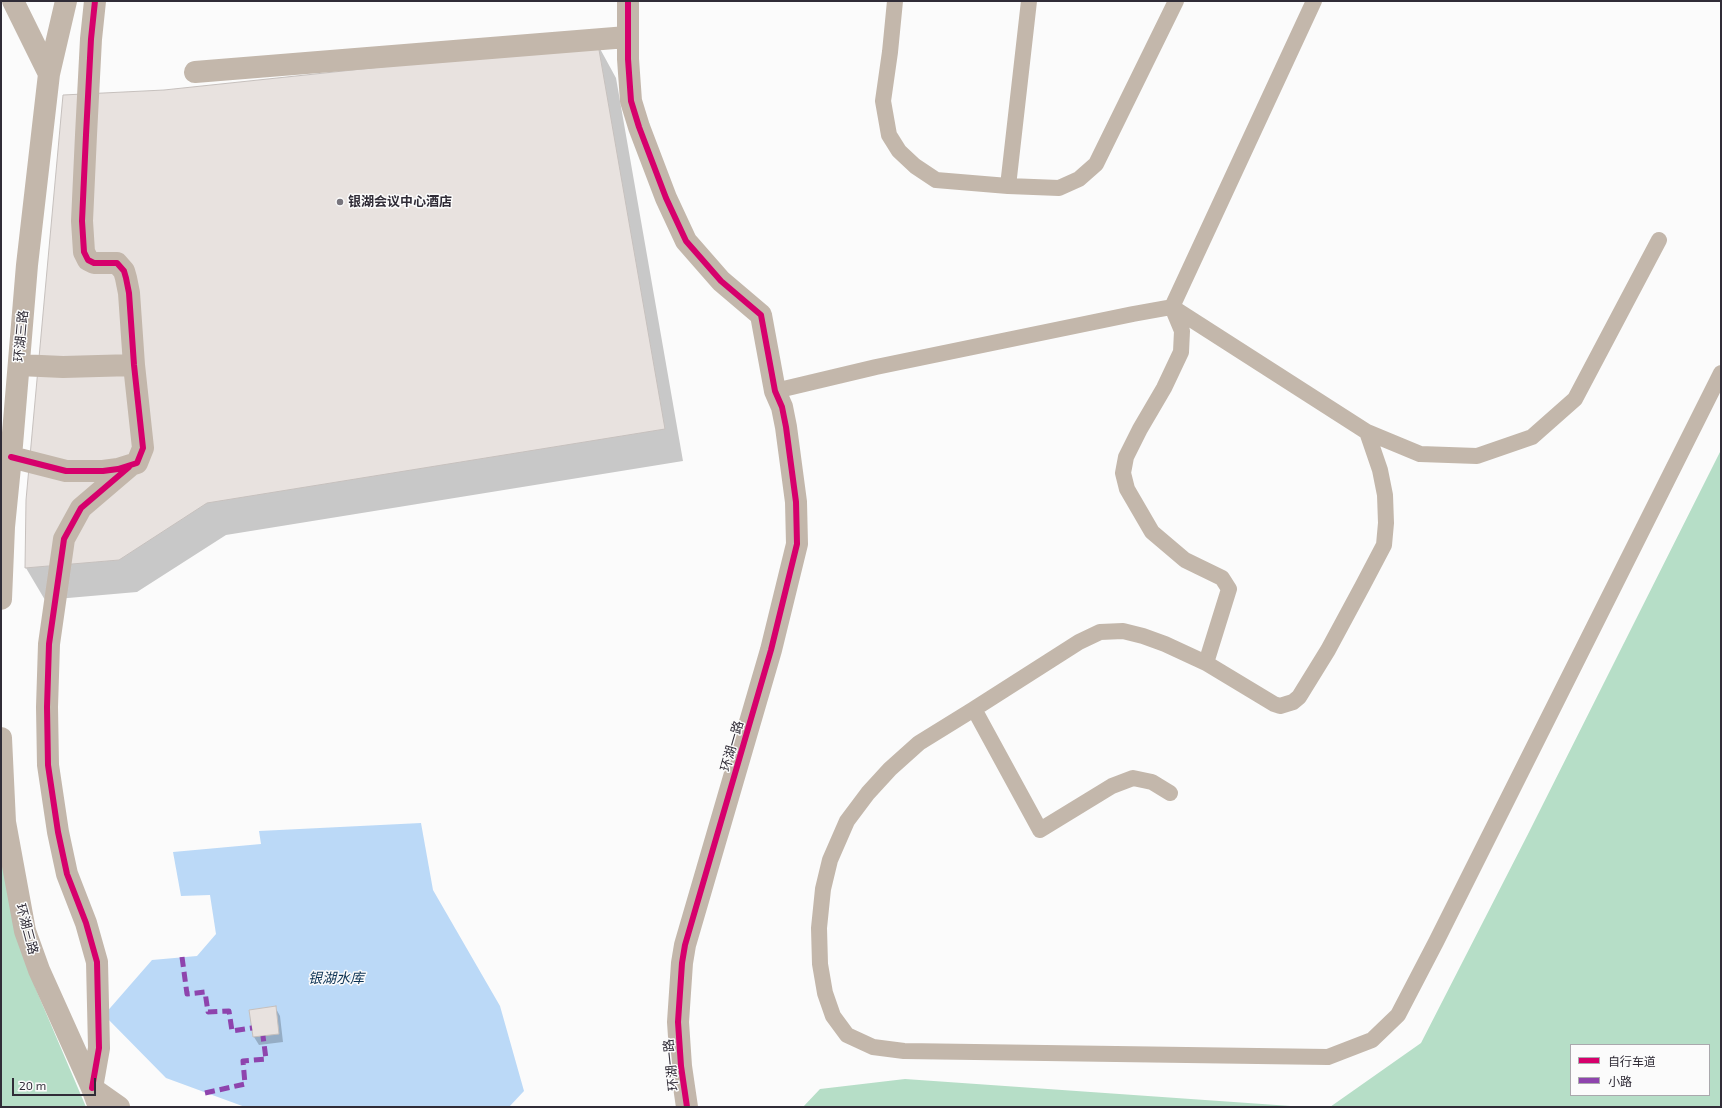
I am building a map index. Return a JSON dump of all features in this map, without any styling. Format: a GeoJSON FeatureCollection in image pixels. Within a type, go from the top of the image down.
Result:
{"type":"FeatureCollection","features":[{"type":"Feature","properties":{"kind":"street"},"geometry":{"type":"LineString","coordinates":[[13,1],[50,74]]}},
{"type":"Feature","properties":{"kind":"street","name":"环湖三路"},"geometry":{"type":"LineString","coordinates":[[1,598],[4,527],[27,265],[50,74],[66,1]]}},
{"type":"Feature","properties":{"kind":"street"},"geometry":{"type":"LineString","coordinates":[[11,457],[66,471],[103,471],[137,463],[143,448],[134,365],[129,293],[124,271],[117,263],[94,263],[88,260],[84,252],[82,221],[91,39],[95,1]]}},
{"type":"Feature","properties":{"kind":"street","name":"环湖一路"},"geometry":{"type":"LineString","coordinates":[[628,1],[627,37],[632,101],[639,127],[666,198],[686,241],[720,281],[760,315],[775,391],[782,407],[796,502],[797,544],[771,650],[685,945],[682,963],[678,1022],[681,1066],[687,1107]]}},
{"type":"Feature","properties":{"kind":"street"},"geometry":{"type":"LineString","coordinates":[[195,72],[627,37]]}},
{"type":"Feature","properties":{"kind":"street"},"geometry":{"type":"LineString","coordinates":[[19,365],[63,367],[134,365]]}},
{"type":"Feature","properties":{"kind":"street"},"geometry":{"type":"LineString","coordinates":[[119,1107],[95,1097],[99,1048],[97,962],[86,923],[67,874],[58,832],[48,765],[46,708],[49,644],[64,539],[81,508],[129,466]]}},
{"type":"Feature","properties":{"kind":"street","name":"环湖三路"},"geometry":{"type":"LineString","coordinates":[[1,738],[5,822],[25,931],[38,970],[95,1097]]}},
{"type":"Feature","properties":{"kind":"lane"},"geometry":{"type":"LineString","coordinates":[[894,1],[890,52],[883,101],[889,135],[899,151],[915,166],[936,180],[1008,186],[1059,188],[1079,179],[1096,164],[1176,1]]}},
{"type":"Feature","properties":{"kind":"lane"},"geometry":{"type":"LineString","coordinates":[[1008,186],[1030,1]]}},
{"type":"Feature","properties":{"kind":"lane"},"geometry":{"type":"LineString","coordinates":[[1206,663],[1229,589],[1222,578],[1185,560],[1152,532],[1127,489],[1123,474],[1126,457],[1140,429],[1164,388],[1181,352],[1182,330],[1172,307],[1314,1]]}},
{"type":"Feature","properties":{"kind":"lane"},"geometry":{"type":"LineString","coordinates":[[775,391],[884,366],[1172,307],[1367,432],[1420,454],[1478,456],[1532,437],[1575,399],[1659,240]]}},
{"type":"Feature","properties":{"kind":"lane"},"geometry":{"type":"LineString","coordinates":[[1367,432],[1380,470],[1386,496],[1384,545],[1328,650],[1299,696],[1293,702],[1280,706],[1274,704],[1206,663],[1144,636],[1123,631],[1100,632],[1079,642],[919,743],[890,769],[868,793],[847,821],[830,860],[823,889],[818,928],[820,964],[825,993],[833,1016],[847,1035],[873,1047],[904,1051],[1328,1057],[1372,1040],[1398,1014],[1436,942],[1721,374]]}},
{"type":"Feature","properties":{"kind":"lane"},"geometry":{"type":"LineString","coordinates":[[974,709],[1040,830],[1112,786],[1133,778],[1152,782],[1170,793]]}},
{"type":"Feature","properties":{"kind":"green space"},"geometry":{"type":"Polygon","coordinates":[[[1721,450],[1721,1107],[1330,1107],[1421,1043],[1721,450]]]}},
{"type":"Feature","properties":{"kind":"green space"},"geometry":{"type":"Polygon","coordinates":[[[1,849],[35,987],[86,1107],[1,1107],[1,849]]]}},
{"type":"Feature","properties":{"kind":"green space"},"geometry":{"type":"Polygon","coordinates":[[[905,1079],[1305,1107],[803,1107],[820,1089],[905,1079]]]}},
{"type":"Feature","properties":{"kind":"water","name":"银湖水库"},"geometry":{"type":"Polygon","coordinates":[[[421,823],[433,890],[500,1006],[524,1091],[509,1107],[245,1107],[166,1078],[104,1015],[152,960],[197,956],[216,934],[210,895],[181,896],[173,852],[261,844],[259,831],[421,823]]]}},
{"type":"Feature","properties":{"kind":"building","name":"银湖会议中心酒店"},"geometry":{"type":"Polygon","coordinates":[[[598,44],[665,429],[207,503],[119,560],[25,568],[26,500],[63,95],[164,90],[598,44]]]}},
{"type":"Feature","properties":{"kind":"building"},"geometry":{"type":"Polygon","coordinates":[[[276,1006],[279,1034],[253,1037],[249,1010],[276,1006]]]}},
{"type":"Feature","properties":{"kind":"marked path"},"geometry":{"type":"LineString","coordinates":[[182,957],[187,994],[205,992],[208,1012],[229,1011],[232,1031],[252,1028]]}},
{"type":"Feature","properties":{"kind":"marked path"},"geometry":{"type":"LineString","coordinates":[[205,1093],[245,1084],[243,1061],[266,1059],[263,1036]]}},
{"type":"Feature","properties":{"kind":"cycle path"},"geometry":{"type":"LineString","coordinates":[[11,457],[66,471],[103,471],[118,469],[137,463],[143,448],[134,365],[129,293],[124,271],[117,263],[94,263],[88,260],[84,252],[82,221],[91,39],[95,1]]}},
{"type":"Feature","properties":{"kind":"cycle path"},"geometry":{"type":"LineString","coordinates":[[628,1],[628,59],[631,101],[639,127],[666,198],[686,241],[721,281],[761,315],[775,391],[782,407],[786,427],[796,502],[797,544],[771,650],[685,945],[682,963],[678,1022],[681,1066],[687,1107]]}},
{"type":"Feature","properties":{"kind":"cycle path"},"geometry":{"type":"LineString","coordinates":[[92,1088],[99,1048],[97,962],[86,923],[67,874],[58,832],[48,765],[47,707],[49,644],[64,539],[81,508],[129,467]]}},
{"type":"Feature","properties":{"kind":"place","name":"银湖会议中心酒店"},"geometry":{"type":"Point","coordinates":[340,202]}}]}
